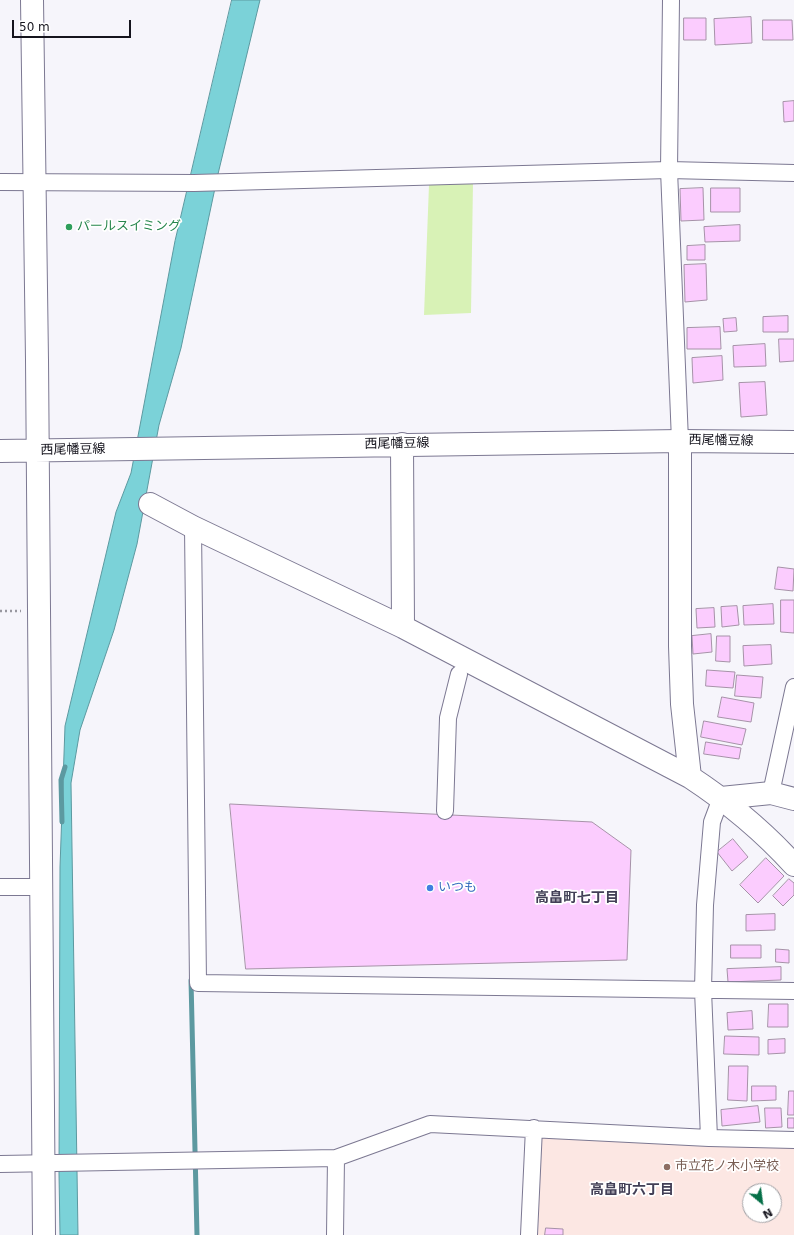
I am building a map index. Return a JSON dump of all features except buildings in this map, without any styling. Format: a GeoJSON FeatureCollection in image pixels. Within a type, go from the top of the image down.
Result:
{"type":"FeatureCollection","features":[{"type":"Feature","properties":{"kind":"street"},"geometry":{"type":"LineString","coordinates":[[32,0],[33,183],[37,360],[40,886],[44,1235]]}},
{"type":"Feature","properties":{"kind":"street"},"geometry":{"type":"LineString","coordinates":[[671,0],[669,170],[680,441],[681,668],[682,704],[690,777]]}},
{"type":"Feature","properties":{"kind":"street"},"geometry":{"type":"LineString","coordinates":[[0,182],[194,183],[669,170],[794,173]]}},
{"type":"Feature","properties":{"kind":"street","name":"西尾幡豆線"},"geometry":{"type":"LineString","coordinates":[[0,451],[402,444],[680,441],[794,442]]}},
{"type":"Feature","properties":{"kind":"street"},"geometry":{"type":"LineString","coordinates":[[402,444],[403,627]]}},
{"type":"Feature","properties":{"kind":"street"},"geometry":{"type":"LineString","coordinates":[[150,504],[192,527],[403,627],[690,777],[721,798],[779,848],[794,865]]}},
{"type":"Feature","properties":{"kind":"street"},"geometry":{"type":"LineString","coordinates":[[192,527],[198,983],[794,992]]}},
{"type":"Feature","properties":{"kind":"street"},"geometry":{"type":"LineString","coordinates":[[445,811],[448,718],[459,674]]}},
{"type":"Feature","properties":{"kind":"street"},"geometry":{"type":"LineString","coordinates":[[771,793],[794,686]]}},
{"type":"Feature","properties":{"kind":"street"},"geometry":{"type":"LineString","coordinates":[[721,798],[771,793],[794,799]]}},
{"type":"Feature","properties":{"kind":"street"},"geometry":{"type":"LineString","coordinates":[[709,1138],[703,990],[705,904],[712,822],[721,798]]}},
{"type":"Feature","properties":{"kind":"street"},"geometry":{"type":"LineString","coordinates":[[0,887],[40,886]]}},
{"type":"Feature","properties":{"kind":"street"},"geometry":{"type":"LineString","coordinates":[[0,1164],[336,1158],[430,1124],[534,1128],[709,1138],[794,1140]]}},
{"type":"Feature","properties":{"kind":"street"},"geometry":{"type":"LineString","coordinates":[[529,1235],[534,1128]]}},
{"type":"Feature","properties":{"kind":"street"},"geometry":{"type":"LineString","coordinates":[[336,1158],[336,1235]]}},
{"type":"Feature","properties":{"kind":"shaded area","name":"市立花ノ木小学校"},"geometry":{"type":"Polygon","coordinates":[[[540,1134],[794,1144],[794,1235],[538,1235],[540,1134]]]}},
{"type":"Feature","properties":{"kind":"green space"},"geometry":{"type":"Polygon","coordinates":[[[473,182],[471,313],[424,315],[429,185],[473,182]]]}},
{"type":"Feature","properties":{"kind":"water"},"geometry":{"type":"Polygon","coordinates":[[[232,0],[260,0],[218,174],[181,348],[159,425],[137,544],[114,630],[80,730],[71,783],[78,1235],[60,1235],[60,867],[65,726],[116,512],[131,473],[175,241],[232,0]]]}},
{"type":"Feature","properties":{"kind":"waterway"},"geometry":{"type":"LineString","coordinates":[[62,822],[61,780],[65,767]]}},
{"type":"Feature","properties":{"kind":"waterway"},"geometry":{"type":"LineString","coordinates":[[191,980],[197,1235]]}},
{"type":"Feature","properties":{"kind":"place","name":"パールスイミング"},"geometry":{"type":"Point","coordinates":[69,227]}},
{"type":"Feature","properties":{"kind":"place","name":"いつも"},"geometry":{"type":"Point","coordinates":[430,888]}},
{"type":"Feature","properties":{"kind":"place","name":"市立花ノ木小学校"},"geometry":{"type":"Point","coordinates":[667,1167]}},
{"type":"Feature","properties":{"kind":"district","name":"高畠町七丁目"},"geometry":{"type":"Point","coordinates":[577,898]}},
{"type":"Feature","properties":{"kind":"district","name":"高畠町六丁目"},"geometry":{"type":"Point","coordinates":[632,1190]}}]}
